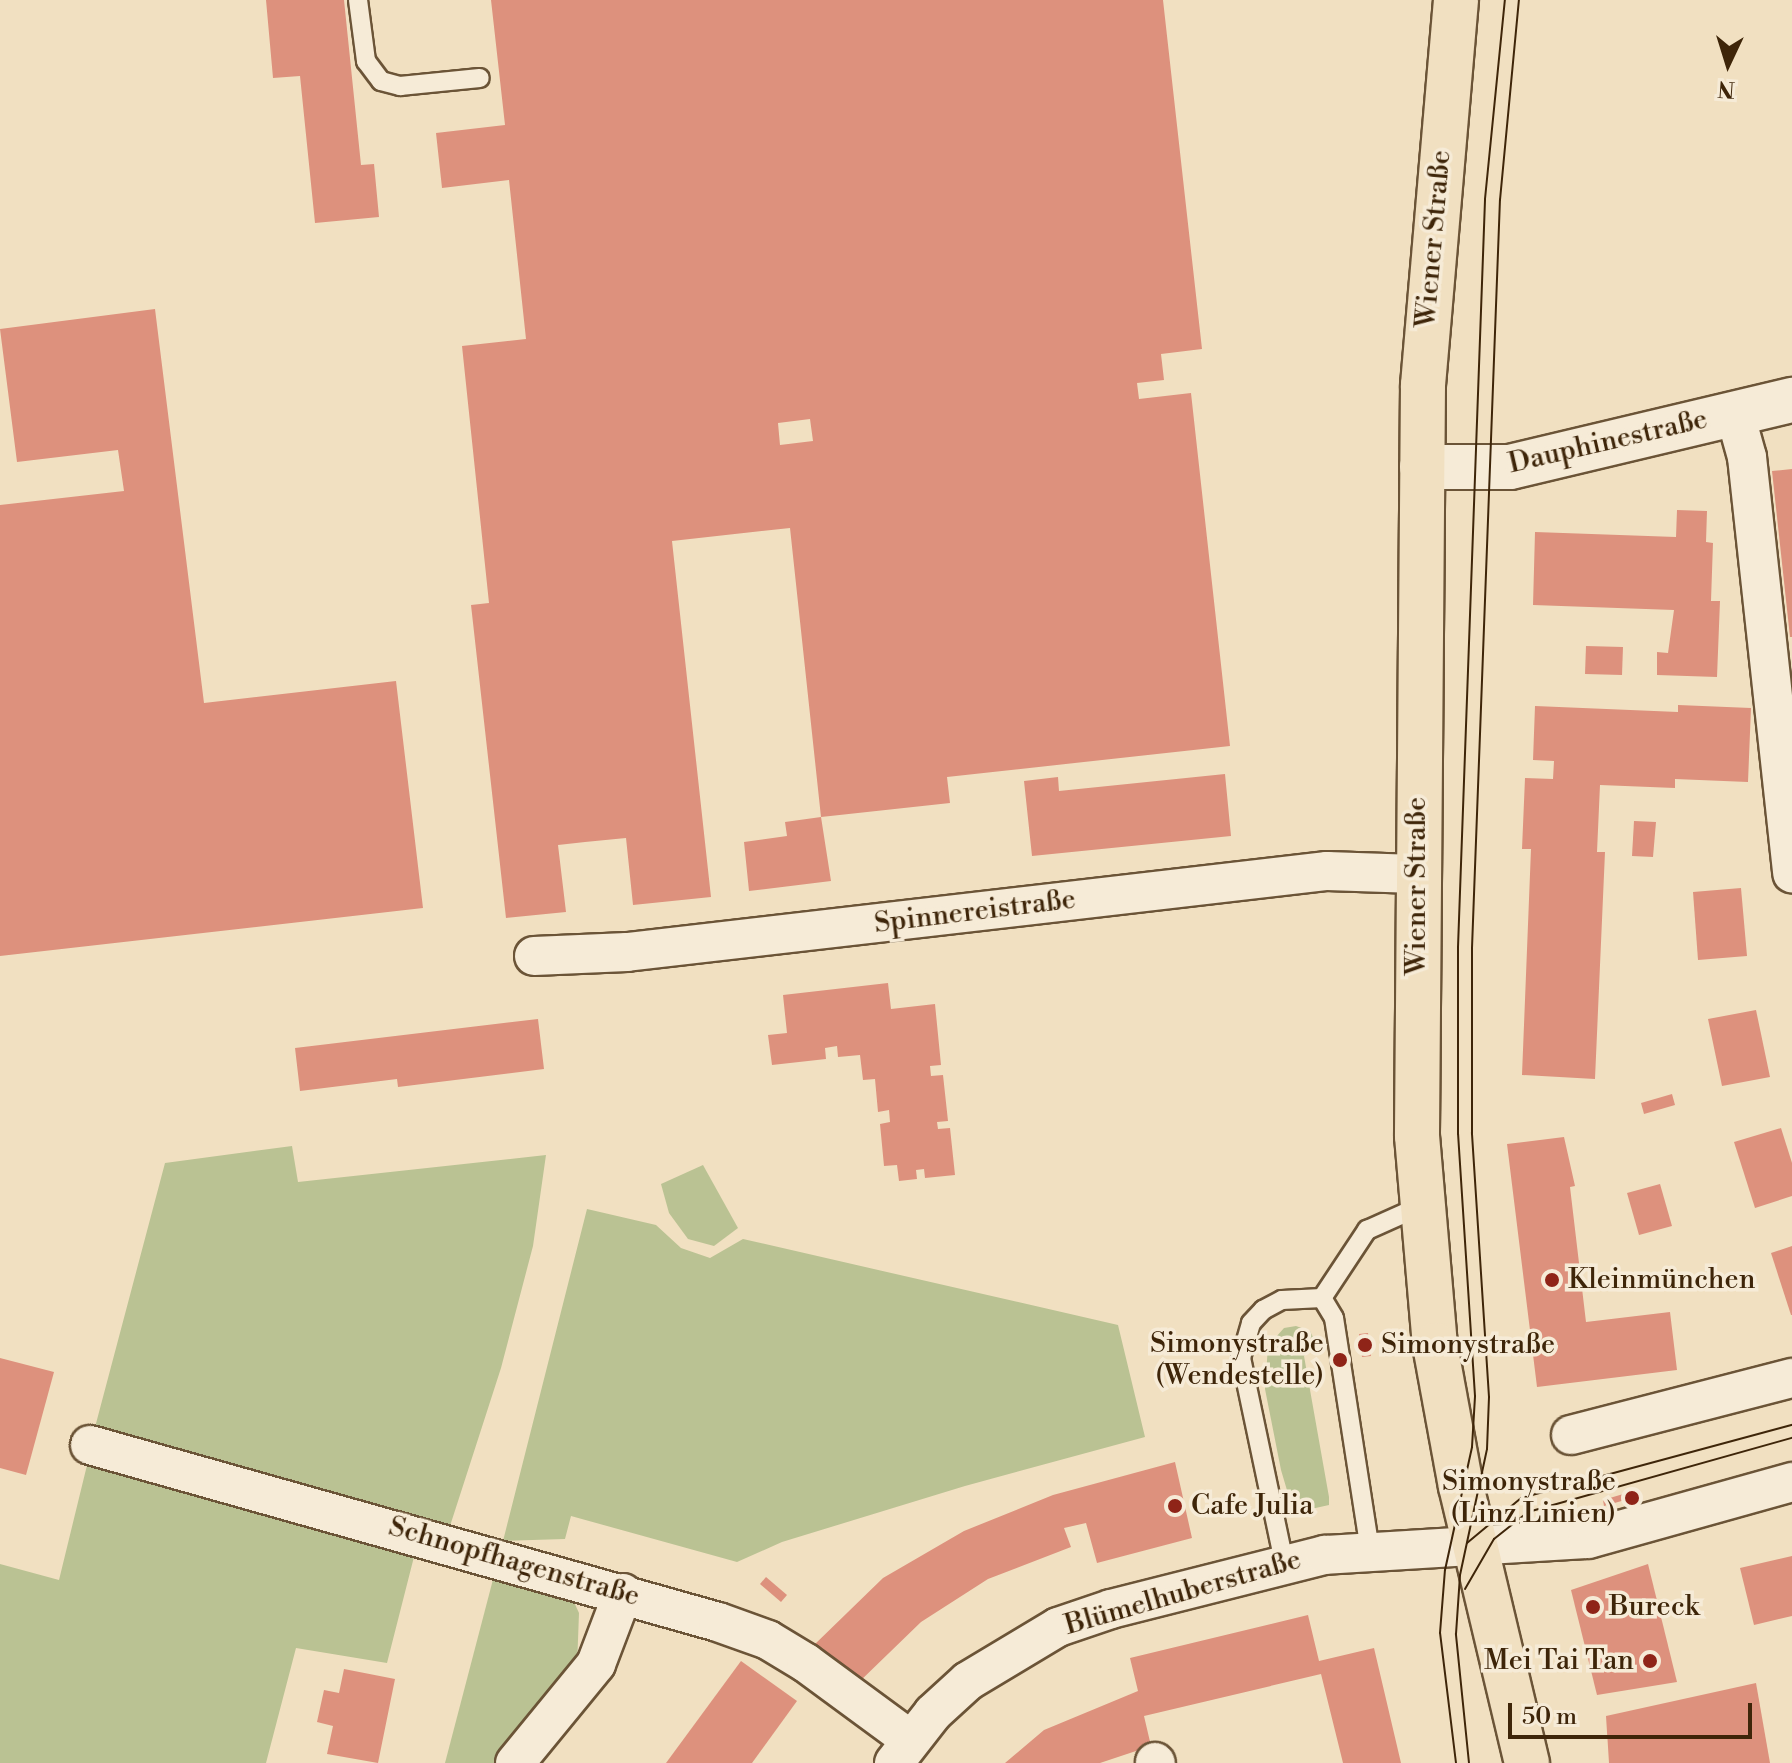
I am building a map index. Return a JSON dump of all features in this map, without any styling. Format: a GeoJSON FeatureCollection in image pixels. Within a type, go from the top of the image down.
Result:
{"type":"FeatureCollection","features":[{"type":"Feature","properties":{"kind":"main road","name":"Wiener Straße"},"geometry":{"type":"LineString","coordinates":[[1456,0],[1427,317],[1422,467],[1416,874],[1421,1206],[1435,1345],[1475,1544],[1527,1763]]}},
{"type":"Feature","properties":{"kind":"main road","name":"Dauphinestraße"},"geometry":{"type":"LineString","coordinates":[[1422,467],[1510,467],[1792,400]]}},
{"type":"Feature","properties":{"kind":"street"},"geometry":{"type":"LineString","coordinates":[[1735,414],[1747,457],[1786,776],[1792,874]]}},
{"type":"Feature","properties":{"kind":"street","name":"Spinnereistraße"},"geometry":{"type":"LineString","coordinates":[[534,956],[627,952],[1327,871],[1416,874]]}},
{"type":"Feature","properties":{"kind":"street"},"geometry":{"type":"LineString","coordinates":[[1571,1435],[1792,1378]]}},
{"type":"Feature","properties":{"kind":"street","name":"Schnopfhagenstraße"},"geometry":{"type":"LineString","coordinates":[[90,1445],[623,1593],[768,1640],[903,1752]]}},
{"type":"Feature","properties":{"kind":"street"},"geometry":{"type":"LineString","coordinates":[[1475,1544],[1588,1539],[1792,1482]]}},
{"type":"Feature","properties":{"kind":"street","name":"Blümelhuberstraße"},"geometry":{"type":"LineString","coordinates":[[903,1752],[968,1681],[1058,1627],[1284,1562],[1370,1550],[1475,1544]]}},
{"type":"Feature","properties":{"kind":"street"},"geometry":{"type":"LineString","coordinates":[[515,1763],[596,1664],[623,1593]]}},
{"type":"Feature","properties":{"kind":"lane"},"geometry":{"type":"LineString","coordinates":[[358,0],[366,61],[381,81],[400,86],[480,78]]}},
{"type":"Feature","properties":{"kind":"lane"},"geometry":{"type":"LineString","coordinates":[[1322,1298],[1367,1230],[1421,1206]]}},
{"type":"Feature","properties":{"kind":"lane"},"geometry":{"type":"LineString","coordinates":[[1322,1298],[1334,1318],[1370,1550]]}},
{"type":"Feature","properties":{"kind":"lane"},"geometry":{"type":"LineString","coordinates":[[1284,1562],[1241,1358],[1251,1323],[1263,1310],[1282,1300],[1322,1298]]}},
{"type":"Feature","properties":{"kind":"green space"},"geometry":{"type":"Polygon","coordinates":[[[292,1146],[298,1182],[546,1155],[533,1246],[501,1368],[450,1526],[94,1431],[165,1163],[292,1146]]]}},
{"type":"Feature","properties":{"kind":"green space"},"geometry":{"type":"Polygon","coordinates":[[[703,1165],[738,1228],[714,1246],[688,1239],[669,1213],[661,1184],[703,1165]]]}},
{"type":"Feature","properties":{"kind":"green space"},"geometry":{"type":"Polygon","coordinates":[[[587,1209],[656,1225],[681,1248],[710,1258],[743,1239],[1118,1325],[1145,1437],[965,1486],[782,1542],[737,1562],[571,1516],[565,1539],[503,1541],[587,1209]]]}},
{"type":"Feature","properties":{"kind":"green space"},"geometry":{"type":"Polygon","coordinates":[[[1296,1326],[1310,1331],[1315,1341],[1304,1356],[1329,1497],[1329,1505],[1302,1511],[1289,1497],[1265,1389],[1268,1346],[1284,1328],[1296,1326]]]}},
{"type":"Feature","properties":{"kind":"green space"},"geometry":{"type":"Polygon","coordinates":[[[89,1457],[417,1545],[387,1663],[296,1648],[266,1763],[0,1763],[0,1564],[59,1580],[89,1457]]]}},
{"type":"Feature","properties":{"kind":"green space"},"geometry":{"type":"Polygon","coordinates":[[[496,1568],[568,1589],[579,1613],[577,1667],[498,1763],[445,1763],[496,1568]]]}},
{"type":"Feature","properties":{"kind":"building"},"geometry":{"type":"Polygon","coordinates":[[[266,0],[344,0],[361,165],[374,164],[379,217],[315,223],[300,76],[273,78],[266,0]]]}},
{"type":"Feature","properties":{"kind":"building"},"geometry":{"type":"Polygon","coordinates":[[[491,0],[1163,0],[1202,349],[1161,354],[1164,380],[1137,383],[1139,399],[1191,393],[1230,746],[947,777],[950,803],[821,817],[790,528],[672,541],[711,897],[633,905],[626,838],[585,842],[558,845],[566,912],[506,918],[471,605],[489,603],[462,346],[526,339],[509,180],[442,188],[436,133],[505,125],[491,0]],[[810,419],[778,423],[780,445],[813,441],[810,419]]]}},
{"type":"Feature","properties":{"kind":"building"},"geometry":{"type":"Polygon","coordinates":[[[155,309],[204,703],[396,681],[423,908],[0,956],[0,505],[124,491],[118,450],[17,462],[0,329],[155,309]]]}},
{"type":"Feature","properties":{"kind":"building"},"geometry":{"type":"Polygon","coordinates":[[[1792,469],[1792,637],[1790,637],[1772,471],[1792,469]]]}},
{"type":"Feature","properties":{"kind":"building"},"geometry":{"type":"Polygon","coordinates":[[[1677,510],[1707,511],[1706,542],[1713,543],[1711,601],[1720,601],[1717,677],[1657,675],[1657,652],[1668,653],[1674,610],[1533,605],[1535,532],[1676,537],[1677,510]]]}},
{"type":"Feature","properties":{"kind":"building"},"geometry":{"type":"Polygon","coordinates":[[[1586,646],[1623,647],[1622,675],[1585,674],[1586,646]]]}},
{"type":"Feature","properties":{"kind":"building"},"geometry":{"type":"Polygon","coordinates":[[[1678,705],[1751,708],[1748,782],[1675,779],[1675,788],[1600,785],[1597,852],[1605,852],[1595,1079],[1522,1075],[1531,849],[1522,849],[1525,778],[1553,779],[1554,761],[1533,760],[1535,706],[1678,712],[1678,705]]]}},
{"type":"Feature","properties":{"kind":"building"},"geometry":{"type":"Polygon","coordinates":[[[1225,774],[1231,836],[1032,856],[1024,781],[1058,777],[1059,791],[1225,774]]]}},
{"type":"Feature","properties":{"kind":"building"},"geometry":{"type":"Polygon","coordinates":[[[821,817],[831,881],[749,891],[744,842],[787,836],[785,822],[821,817]]]}},
{"type":"Feature","properties":{"kind":"building"},"geometry":{"type":"Polygon","coordinates":[[[1634,821],[1656,822],[1653,857],[1632,856],[1634,821]]]}},
{"type":"Feature","properties":{"kind":"building"},"geometry":{"type":"Polygon","coordinates":[[[1741,888],[1747,956],[1698,960],[1693,892],[1741,888]]]}},
{"type":"Feature","properties":{"kind":"building"},"geometry":{"type":"Polygon","coordinates":[[[888,983],[891,1009],[935,1004],[941,1065],[930,1066],[931,1076],[943,1075],[948,1121],[937,1122],[938,1129],[950,1128],[955,1175],[925,1178],[924,1169],[916,1170],[917,1179],[899,1181],[897,1165],[884,1166],[880,1124],[890,1122],[889,1110],[878,1112],[875,1079],[863,1080],[860,1055],[838,1057],[837,1046],[825,1048],[826,1059],[772,1065],[768,1035],[787,1033],[783,995],[888,983]]]}},
{"type":"Feature","properties":{"kind":"building"},"geometry":{"type":"Polygon","coordinates":[[[1756,1010],[1770,1077],[1722,1086],[1708,1019],[1756,1010]]]}},
{"type":"Feature","properties":{"kind":"building"},"geometry":{"type":"Polygon","coordinates":[[[538,1019],[544,1069],[398,1087],[397,1079],[300,1091],[295,1048],[538,1019]]]}},
{"type":"Feature","properties":{"kind":"building"},"geometry":{"type":"Polygon","coordinates":[[[1672,1094],[1675,1105],[1644,1114],[1641,1103],[1672,1094]]]}},
{"type":"Feature","properties":{"kind":"building"},"geometry":{"type":"Polygon","coordinates":[[[1781,1128],[1792,1163],[1792,1196],[1755,1208],[1734,1142],[1781,1128]]]}},
{"type":"Feature","properties":{"kind":"building"},"geometry":{"type":"Polygon","coordinates":[[[1564,1137],[1575,1186],[1570,1187],[1586,1322],[1670,1312],[1677,1370],[1537,1387],[1507,1144],[1564,1137]]]}},
{"type":"Feature","properties":{"kind":"building"},"geometry":{"type":"Polygon","coordinates":[[[1660,1184],[1672,1226],[1639,1235],[1627,1193],[1660,1184]]]}},
{"type":"Feature","properties":{"kind":"building"},"geometry":{"type":"Polygon","coordinates":[[[1792,1246],[1792,1315],[1791,1315],[1771,1253],[1792,1246]]]}},
{"type":"Feature","properties":{"kind":"building","name":"Simonystraße"},"geometry":{"type":"Polygon","coordinates":[[[1368,1333],[1371,1356],[1362,1357],[1359,1334],[1368,1333]]]}},
{"type":"Feature","properties":{"kind":"building"},"geometry":{"type":"Polygon","coordinates":[[[0,1358],[54,1372],[26,1475],[0,1468],[0,1358]]]}},
{"type":"Feature","properties":{"kind":"building"},"geometry":{"type":"Polygon","coordinates":[[[1175,1462],[1192,1538],[1097,1563],[1086,1523],[1064,1528],[1071,1547],[988,1579],[921,1622],[857,1684],[813,1646],[883,1578],[964,1531],[1053,1495],[1175,1462]]]}},
{"type":"Feature","properties":{"kind":"building"},"geometry":{"type":"Polygon","coordinates":[[[1630,1492],[1632,1498],[1604,1506],[1603,1500],[1630,1492]]]}},
{"type":"Feature","properties":{"kind":"building"},"geometry":{"type":"Polygon","coordinates":[[[1792,1556],[1792,1616],[1754,1625],[1740,1568],[1792,1556]]]}},
{"type":"Feature","properties":{"kind":"building"},"geometry":{"type":"Polygon","coordinates":[[[1648,1564],[1677,1682],[1597,1695],[1571,1590],[1648,1564]]]}},
{"type":"Feature","properties":{"kind":"building"},"geometry":{"type":"Polygon","coordinates":[[[766,1577],[787,1595],[781,1602],[760,1584],[766,1577]]]}},
{"type":"Feature","properties":{"kind":"building"},"geometry":{"type":"Polygon","coordinates":[[[1308,1615],[1319,1661],[1374,1648],[1401,1763],[1343,1763],[1321,1674],[1144,1716],[1151,1746],[1100,1763],[1005,1763],[1044,1730],[1138,1691],[1130,1658],[1308,1615]]]}},
{"type":"Feature","properties":{"kind":"building"},"geometry":{"type":"Polygon","coordinates":[[[741,1661],[797,1701],[752,1763],[666,1763],[741,1661]]]}},
{"type":"Feature","properties":{"kind":"building"},"geometry":{"type":"Polygon","coordinates":[[[344,1669],[395,1679],[378,1763],[327,1754],[333,1726],[317,1722],[324,1690],[339,1693],[344,1669]]]}},
{"type":"Feature","properties":{"kind":"building"},"geometry":{"type":"Polygon","coordinates":[[[1756,1683],[1770,1763],[1609,1763],[1606,1716],[1756,1683]]]}},
{"type":"Feature","properties":{"kind":"tram line"},"geometry":{"type":"LineString","coordinates":[[1456,1763],[1440,1633],[1445,1570],[1472,1447],[1475,1396],[1458,1134],[1458,947],[1485,199],[1505,0]]}},
{"type":"Feature","properties":{"kind":"tram line"},"geometry":{"type":"LineString","coordinates":[[1469,1763],[1456,1634],[1460,1575],[1487,1449],[1489,1397],[1472,1133],[1472,948],[1500,200],[1519,0]]}},
{"type":"Feature","properties":{"kind":"tram line"},"geometry":{"type":"LineString","coordinates":[[1467,1543],[1521,1498],[1792,1425]]}},
{"type":"Feature","properties":{"kind":"tram line"},"geometry":{"type":"LineString","coordinates":[[1465,1589],[1494,1539],[1528,1512],[1792,1438]]}},
{"type":"Feature","properties":{"kind":"place","name":"Kleinmünchen"},"geometry":{"type":"Point","coordinates":[1552,1280]}},
{"type":"Feature","properties":{"kind":"place","name":"Simonystraße"},"geometry":{"type":"Point","coordinates":[1365,1345]}},
{"type":"Feature","properties":{"kind":"place","name":"Simonystraße (Wendestelle)"},"geometry":{"type":"Point","coordinates":[1340,1360]}},
{"type":"Feature","properties":{"kind":"place","name":"Simonystraße (Linz Linien)"},"geometry":{"type":"Point","coordinates":[1632,1498]}},
{"type":"Feature","properties":{"kind":"place","name":"Cafe Julia"},"geometry":{"type":"Point","coordinates":[1175,1506]}},
{"type":"Feature","properties":{"kind":"place","name":"Bureck"},"geometry":{"type":"Point","coordinates":[1593,1607]}},
{"type":"Feature","properties":{"kind":"place","name":"Mei Tai Tan"},"geometry":{"type":"Point","coordinates":[1650,1661]}}]}
